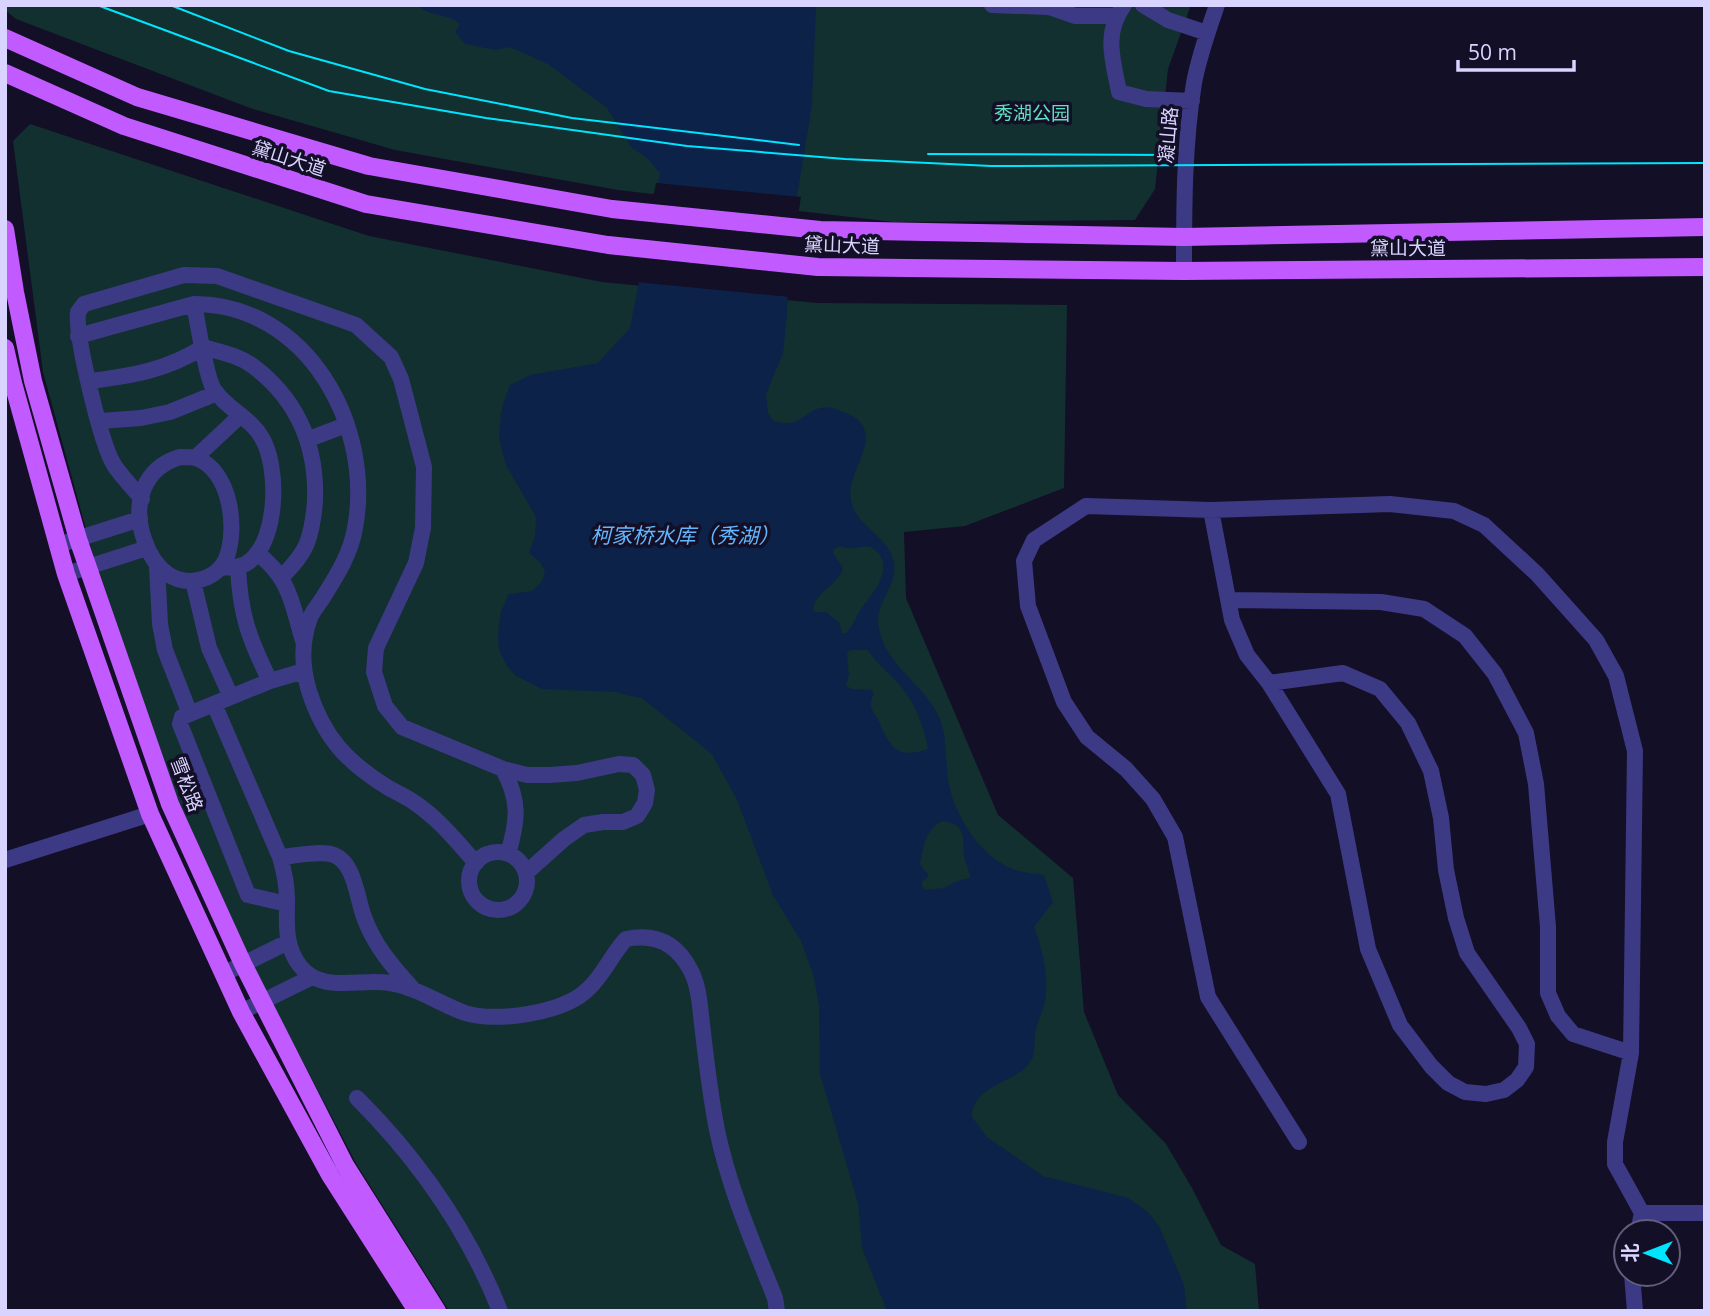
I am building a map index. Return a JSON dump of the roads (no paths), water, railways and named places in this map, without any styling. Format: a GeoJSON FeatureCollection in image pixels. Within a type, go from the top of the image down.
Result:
{"type":"FeatureCollection","features":[{"type":"Feature","properties":{"kind":"main road","name":"黛山大道"},"geometry":{"type":"LineString","coordinates":[[5,38],[137,97],[369,166],[612,208],[820,230],[1184,237],[1705,227]]}},
{"type":"Feature","properties":{"kind":"main road","name":"黛山大道"},"geometry":{"type":"LineString","coordinates":[[5,73],[124,126],[366,204],[608,245],[818,267],[1184,271],[1705,267]]}},
{"type":"Feature","properties":{"kind":"main road","name":"雪松路"},"geometry":{"type":"LineString","coordinates":[[5,229],[33,381],[78,539],[170,804],[261,1002],[345,1165],[437,1311]]}},
{"type":"Feature","properties":{"kind":"main road"},"geometry":{"type":"LineString","coordinates":[[5,348],[66,574],[150,814],[241,1012],[330,1174],[417,1311]]}},
{"type":"Feature","properties":{"kind":"street"},"geometry":{"type":"LineString","coordinates":[[992,5],[1049,6],[1075,16],[1120,10],[1110,40],[1119,92],[1146,99],[1192,101]]}},
{"type":"Feature","properties":{"kind":"street"},"geometry":{"type":"LineString","coordinates":[[1143,5],[1168,20],[1207,33]]}},
{"type":"Feature","properties":{"kind":"street","name":"凝山路"},"geometry":{"type":"LineString","coordinates":[[1184,271],[1187,137],[1194,82],[1217,5]]}},
{"type":"Feature","properties":{"kind":"street"},"geometry":{"type":"LineString","coordinates":[[142,499],[114,464],[105,445],[78,336],[78,312],[85,304],[184,275],[217,276],[356,325],[391,357],[401,379],[425,467],[425,499],[416,563],[376,649],[374,673],[385,706],[402,727],[503,769],[527,775],[550,775],[577,773],[619,764],[633,765],[643,775],[647,790],[645,803],[638,816],[623,822],[603,821],[584,825],[526,873]]}},
{"type":"Feature","properties":{"kind":"street"},"geometry":{"type":"LineString","coordinates":[[194,304],[212,386],[253,424],[264,440],[274,478],[267,531],[257,553],[250,562],[238,567],[220,568]]}},
{"type":"Feature","properties":{"kind":"street"},"geometry":{"type":"LineString","coordinates":[[78,336],[194,304],[213,304],[258,318],[308,354],[332,387],[354,456],[358,488],[355,530],[342,567],[310,617],[304,645],[304,671],[320,721],[335,747],[360,769],[414,802],[437,820],[476,863]]}},
{"type":"Feature","properties":{"kind":"street"},"geometry":{"type":"LineString","coordinates":[[90,381],[131,376],[162,368],[203,347],[229,354],[251,365],[266,378],[295,411],[309,439],[316,478],[314,512],[307,543],[282,577]]}},
{"type":"Feature","properties":{"kind":"street"},"geometry":{"type":"LineString","coordinates":[[100,421],[141,418],[170,412],[217,393]]}},
{"type":"Feature","properties":{"kind":"street"},"geometry":{"type":"LineString","coordinates":[[195,458],[241,415]]}},
{"type":"Feature","properties":{"kind":"street"},"geometry":{"type":"LineString","coordinates":[[309,439],[346,425]]}},
{"type":"Feature","properties":{"kind":"street"},"geometry":{"type":"LineString","coordinates":[[180,457],[195,458],[207,465],[218,477],[226,495],[230,541],[226,560],[217,573],[184,582],[169,578],[157,565],[147,548],[140,519],[145,483],[154,470],[167,461],[180,457]]}},
{"type":"Feature","properties":{"kind":"street"},"geometry":{"type":"LineString","coordinates":[[1299,1142],[1208,997],[1175,837],[1153,799],[1126,769],[1087,737],[1064,702],[1028,606],[1024,561],[1034,540],[1086,506],[1211,510],[1390,504],[1454,511],[1484,526],[1511,550],[1537,574],[1596,640],[1616,676],[1635,751],[1631,1053],[1615,1142],[1615,1164],[1642,1213],[1641,1218]]}},
{"type":"Feature","properties":{"kind":"street"},"geometry":{"type":"LineString","coordinates":[[1211,510],[1233,620],[1247,655],[1269,683],[1338,794],[1368,949],[1400,1025],[1431,1066],[1448,1083],[1465,1092],[1486,1094],[1504,1090],[1517,1080],[1526,1067],[1527,1044],[1520,1028],[1467,953],[1448,882],[1441,818],[1431,771],[1408,723],[1380,689],[1343,673],[1269,683]]}},
{"type":"Feature","properties":{"kind":"street"},"geometry":{"type":"LineString","coordinates":[[58,545],[140,519]]}},
{"type":"Feature","properties":{"kind":"street"},"geometry":{"type":"LineString","coordinates":[[66,574],[147,548]]}},
{"type":"Feature","properties":{"kind":"street"},"geometry":{"type":"LineString","coordinates":[[257,553],[282,577],[304,645]]}},
{"type":"Feature","properties":{"kind":"street"},"geometry":{"type":"LineString","coordinates":[[157,565],[160,624],[165,650],[190,714]]}},
{"type":"Feature","properties":{"kind":"street"},"geometry":{"type":"LineString","coordinates":[[238,567],[239,598],[244,622],[270,681]]}},
{"type":"Feature","properties":{"kind":"street"},"geometry":{"type":"LineString","coordinates":[[193,581],[209,648],[231,697]]}},
{"type":"Feature","properties":{"kind":"street"},"geometry":{"type":"LineString","coordinates":[[1229,600],[1381,601],[1424,609],[1465,636],[1495,674],[1526,733],[1536,784],[1548,927],[1548,993],[1558,1016],[1573,1034],[1631,1053]]}},
{"type":"Feature","properties":{"kind":"street"},"geometry":{"type":"LineString","coordinates":[[287,904],[248,895],[180,724],[182,717],[270,681],[304,671]]}},
{"type":"Feature","properties":{"kind":"street"},"geometry":{"type":"LineString","coordinates":[[214,704],[280,857],[286,878],[288,942],[299,965],[312,977],[331,984],[368,980],[394,984],[467,1014],[505,1017],[566,1004],[586,992],[625,939],[644,935],[662,940],[677,952],[692,971],[698,996],[710,1087],[726,1166],[775,1298],[777,1311]]}},
{"type":"Feature","properties":{"kind":"street"},"geometry":{"type":"LineString","coordinates":[[503,769],[512,787],[516,809],[508,854]]}},
{"type":"Feature","properties":{"kind":"street"},"geometry":{"type":"LineString","coordinates":[[5,860],[150,814]]}},
{"type":"Feature","properties":{"kind":"street"},"geometry":{"type":"LineString","coordinates":[[280,857],[326,853],[337,856],[346,865],[354,882],[364,918],[378,947],[416,993]]}},
{"type":"Feature","properties":{"kind":"street"},"geometry":{"type":"LineString","coordinates":[[491,853],[508,854],[516,858],[526,873],[524,893],[519,901],[510,907],[491,909],[475,898],[471,888],[471,871],[476,863],[491,853]]}},
{"type":"Feature","properties":{"kind":"street"},"geometry":{"type":"LineString","coordinates":[[223,974],[288,942]]}},
{"type":"Feature","properties":{"kind":"street"},"geometry":{"type":"LineString","coordinates":[[241,1012],[312,977]]}},
{"type":"Feature","properties":{"kind":"street"},"geometry":{"type":"LineString","coordinates":[[356,1098],[394,1135],[455,1220],[484,1269],[500,1311]]}},
{"type":"Feature","properties":{"kind":"street"},"geometry":{"type":"LineString","coordinates":[[1642,1213],[1705,1213]]}},
{"type":"Feature","properties":{"kind":"street"},"geometry":{"type":"LineString","coordinates":[[1633,1288],[1635,1311]]}},
{"type":"Feature","properties":{"kind":"water","name":"柯家桥水库（秀湖）"},"geometry":{"type":"Polygon","coordinates":[[[417,5],[816,5],[812,105],[789,245],[783,353],[766,394],[768,413],[774,421],[785,423],[801,419],[814,410],[830,408],[853,416],[859,421],[866,439],[853,479],[851,500],[859,517],[884,543],[893,559],[891,586],[878,619],[883,641],[888,652],[929,700],[940,719],[951,792],[962,820],[971,834],[992,857],[1005,865],[1018,871],[1044,875],[1053,902],[1034,927],[1042,954],[1046,983],[1045,1001],[1035,1033],[1033,1057],[1022,1071],[994,1086],[979,1098],[972,1117],[987,1137],[1043,1176],[1128,1198],[1148,1212],[1159,1226],[1184,1285],[1187,1311],[887,1311],[862,1248],[858,1203],[820,1074],[819,1006],[814,977],[801,941],[773,895],[737,800],[712,754],[643,699],[616,692],[542,689],[516,676],[507,666],[499,650],[501,611],[509,594],[532,591],[542,581],[545,572],[540,562],[529,553],[535,535],[536,517],[506,465],[499,438],[505,398],[510,385],[530,375],[598,363],[630,328],[660,173],[647,158],[632,148],[607,108],[548,64],[510,47],[496,50],[465,44],[455,32],[460,24],[417,5]],[[841,546],[834,549],[833,553],[843,568],[841,574],[818,598],[813,610],[826,612],[839,622],[842,633],[846,633],[876,588],[883,572],[883,564],[880,556],[870,547],[841,546]],[[868,650],[848,651],[849,675],[846,685],[851,689],[871,690],[874,693],[872,709],[892,746],[910,753],[928,749],[919,717],[902,688],[868,650]],[[943,821],[929,833],[922,851],[920,864],[929,876],[922,882],[922,887],[926,890],[944,888],[970,878],[962,833],[956,825],[943,821]]]}},
{"type":"Feature","properties":{"kind":"tram line"},"geometry":{"type":"LineString","coordinates":[[97,5],[329,91],[486,118],[687,146],[845,159],[991,166],[1705,163]]}},
{"type":"Feature","properties":{"kind":"tram line"},"geometry":{"type":"LineString","coordinates":[[170,5],[289,51],[425,89],[572,118],[799,145]]}},
{"type":"Feature","properties":{"kind":"tram line"},"geometry":{"type":"LineString","coordinates":[[928,154],[1173,155]]}},
{"type":"Feature","properties":{"kind":"park label","name":"秀湖公园"},"geometry":{"type":"Point","coordinates":[1032,113]}}]}
